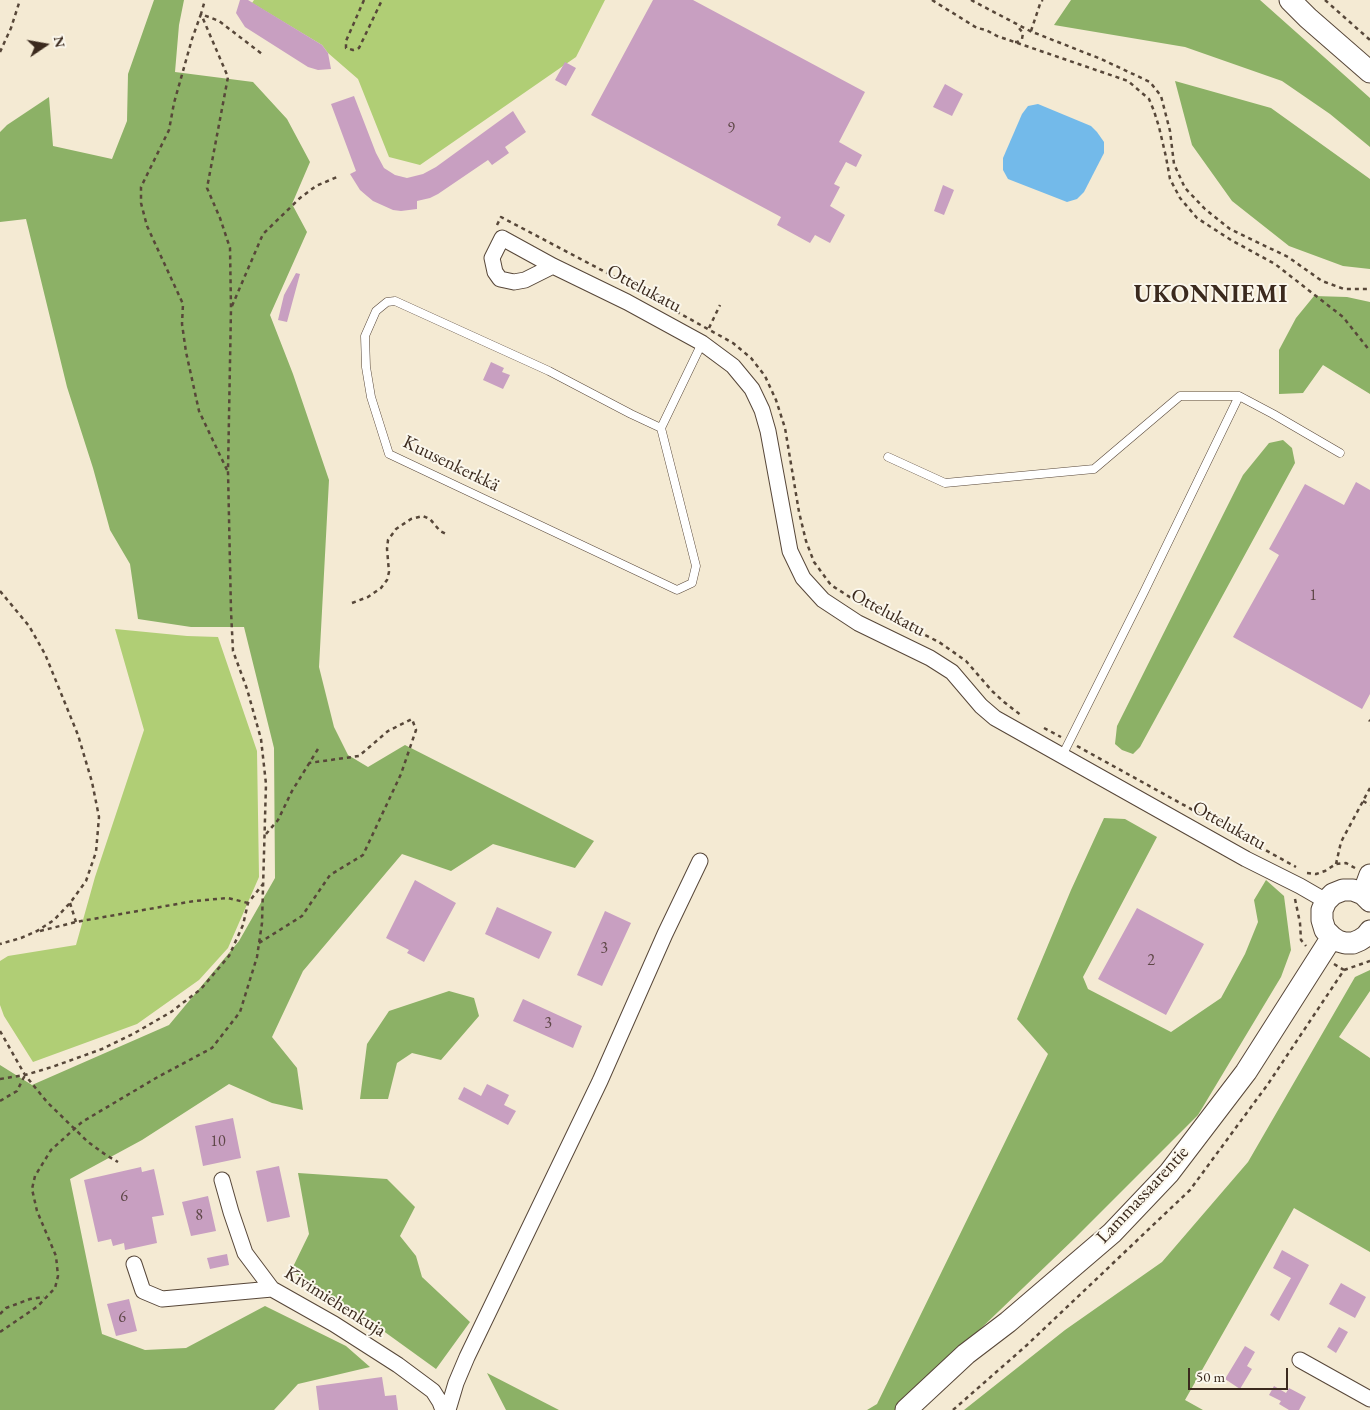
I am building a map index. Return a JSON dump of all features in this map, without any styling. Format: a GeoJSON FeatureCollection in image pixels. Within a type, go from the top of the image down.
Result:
{"type":"FeatureCollection","features":[{"type":"Feature","properties":{"kind":"street"},"geometry":{"type":"LineString","coordinates":[[1290,0],[1370,72]]}},
{"type":"Feature","properties":{"kind":"street","name":"Ottelukatu"},"geometry":{"type":"LineString","coordinates":[[553,266],[628,302],[702,343],[733,366],[752,389],[762,410],[768,431],[790,551],[803,578],[823,600],[858,623],[930,658],[952,672],[980,706],[994,718],[1246,859],[1326,901]]}},
{"type":"Feature","properties":{"kind":"street"},"geometry":{"type":"LineString","coordinates":[[448,1410],[456,1383],[467,1357],[585,1114],[665,934],[700,862]]}},
{"type":"Feature","properties":{"kind":"street"},"geometry":{"type":"LineString","coordinates":[[1368,886],[1353,890],[1343,890],[1333,894],[1326,901],[1322,910],[1322,920],[1325,930],[1338,941],[1353,942],[1360,940],[1370,931]]}},
{"type":"Feature","properties":{"kind":"street","name":"Lammassaarentie"},"geometry":{"type":"LineString","coordinates":[[906,1410],[966,1354],[1008,1322],[1112,1233],[1169,1173],[1246,1072],[1332,937]]}},
{"type":"Feature","properties":{"kind":"street","name":"Kivimiehenkuja"},"geometry":{"type":"LineString","coordinates":[[222,1180],[245,1253],[272,1289],[334,1324],[398,1365],[434,1391],[443,1410]]}},
{"type":"Feature","properties":{"kind":"street"},"geometry":{"type":"LineString","coordinates":[[134,1264],[143,1291],[162,1299],[272,1289]]}},
{"type":"Feature","properties":{"kind":"street"},"geometry":{"type":"LineString","coordinates":[[1300,1360],[1370,1399]]}},
{"type":"Feature","properties":{"kind":"lane","name":"Kuusenkerkkä"},"geometry":{"type":"LineString","coordinates":[[395,301],[549,371],[661,428],[696,566],[692,583],[677,590],[390,454],[371,398],[366,367],[365,336],[376,311],[387,302],[395,301]]}},
{"type":"Feature","properties":{"kind":"lane"},"geometry":{"type":"LineString","coordinates":[[661,428],[702,343]]}},
{"type":"Feature","properties":{"kind":"lane"},"geometry":{"type":"LineString","coordinates":[[888,457],[945,483],[1094,469],[1180,396],[1239,396],[1340,453]]}},
{"type":"Feature","properties":{"kind":"lane"},"geometry":{"type":"LineString","coordinates":[[1062,756],[1239,396]]}},
{"type":"Feature","properties":{"kind":"path"},"geometry":{"type":"LineString","coordinates":[[0,52],[12,28],[20,0]]}},
{"type":"Feature","properties":{"kind":"path"},"geometry":{"type":"LineString","coordinates":[[205,0],[202,14],[192,39],[168,130],[141,187],[141,203],[147,226],[183,304],[182,324],[186,352],[199,411],[228,471]]}},
{"type":"Feature","properties":{"kind":"path"},"geometry":{"type":"LineString","coordinates":[[364,0],[346,41],[346,48],[353,50],[359,48],[382,0]]}},
{"type":"Feature","properties":{"kind":"path"},"geometry":{"type":"LineString","coordinates":[[932,0],[977,28],[1128,81],[1149,99],[1159,127],[1170,178],[1180,198],[1197,218],[1231,240],[1275,264],[1342,317],[1370,351]]}},
{"type":"Feature","properties":{"kind":"path"},"geometry":{"type":"LineString","coordinates":[[971,0],[1030,31],[1101,59],[1150,82],[1161,96],[1170,131],[1174,164],[1185,188],[1205,209],[1230,229],[1288,257],[1322,281],[1344,289],[1370,289]]}},
{"type":"Feature","properties":{"kind":"path"},"geometry":{"type":"LineString","coordinates":[[1030,31],[1041,0]]}},
{"type":"Feature","properties":{"kind":"path"},"geometry":{"type":"LineString","coordinates":[[1325,0],[1370,40]]}},
{"type":"Feature","properties":{"kind":"path"},"geometry":{"type":"LineString","coordinates":[[202,14],[219,21],[262,54]]}},
{"type":"Feature","properties":{"kind":"path"},"geometry":{"type":"LineString","coordinates":[[0,1332],[38,1306],[54,1288],[58,1276],[56,1256],[37,1211],[32,1189],[35,1176],[51,1150],[82,1122],[156,1078],[212,1048],[240,1012],[257,957],[262,923],[266,784],[261,739],[247,689],[233,651],[228,471],[232,308],[230,248],[220,218],[206,188],[228,77],[202,14]]}},
{"type":"Feature","properties":{"kind":"path"},"geometry":{"type":"LineString","coordinates":[[1010,41],[1017,42],[1022,39],[1023,34],[1021,29],[1013,23]]}},
{"type":"Feature","properties":{"kind":"path"},"geometry":{"type":"LineString","coordinates":[[232,308],[263,234],[300,198],[316,186],[337,177]]}},
{"type":"Feature","properties":{"kind":"path"},"geometry":{"type":"LineString","coordinates":[[509,222],[709,329],[733,343],[751,358],[765,376],[776,400],[784,428],[806,541],[814,562],[831,585],[856,601],[939,642],[966,661],[1004,702],[1028,719]]}},
{"type":"Feature","properties":{"kind":"path"},"geometry":{"type":"LineString","coordinates":[[702,343],[720,304]]}},
{"type":"Feature","properties":{"kind":"path"},"geometry":{"type":"LineString","coordinates":[[352,603],[368,597],[381,588],[387,580],[389,572],[388,540],[396,529],[411,519],[423,516],[430,519],[440,531],[448,535]]}},
{"type":"Feature","properties":{"kind":"path"},"geometry":{"type":"LineString","coordinates":[[0,591],[29,626],[45,654],[78,735],[92,782],[98,818],[96,852],[86,881],[70,903],[54,920],[37,931],[0,944]]}},
{"type":"Feature","properties":{"kind":"path"},"geometry":{"type":"LineString","coordinates":[[259,943],[302,916],[330,875],[363,855],[401,774],[416,730],[412,719],[388,731],[358,756],[310,763]]}},
{"type":"Feature","properties":{"kind":"path"},"geometry":{"type":"LineString","coordinates":[[1037,724],[1308,874],[1316,874],[1336,864],[1346,863],[1368,886]]}},
{"type":"Feature","properties":{"kind":"path"},"geometry":{"type":"LineString","coordinates":[[265,835],[278,820],[292,791],[318,749]]}},
{"type":"Feature","properties":{"kind":"path"},"geometry":{"type":"LineString","coordinates":[[1336,864],[1341,842],[1370,788]]}},
{"type":"Feature","properties":{"kind":"path"},"geometry":{"type":"LineString","coordinates":[[1363,802],[1370,805]]}},
{"type":"Feature","properties":{"kind":"path"},"geometry":{"type":"LineString","coordinates":[[0,1079],[25,1075],[102,1049],[171,1012],[201,989],[229,956],[244,925],[248,903],[264,883]]}},
{"type":"Feature","properties":{"kind":"path"},"geometry":{"type":"LineString","coordinates":[[37,931],[76,922],[194,901],[228,898],[248,903]]}},
{"type":"Feature","properties":{"kind":"path"},"geometry":{"type":"LineString","coordinates":[[70,903],[76,922]]}},
{"type":"Feature","properties":{"kind":"path"},"geometry":{"type":"LineString","coordinates":[[0,1031],[25,1075],[47,1102],[88,1142],[118,1162]]}},
{"type":"Feature","properties":{"kind":"path"},"geometry":{"type":"LineString","coordinates":[[0,1101],[17,1091],[25,1075]]}},
{"type":"Feature","properties":{"kind":"path"},"geometry":{"type":"LineString","coordinates":[[0,1314],[6,1308],[30,1299],[46,1297]]}},
{"type":"Feature","properties":{"kind":"green space"},"geometry":{"type":"Polygon","coordinates":[[[154,0],[184,0],[179,25],[175,72],[253,82],[287,119],[310,162],[292,204],[307,232],[270,315],[293,374],[329,480],[319,667],[334,727],[348,755],[368,767],[405,745],[594,841],[575,868],[493,844],[451,871],[402,854],[303,971],[272,1037],[297,1068],[303,1110],[272,1103],[229,1084],[142,1140],[70,1179],[102,1334],[145,1350],[186,1348],[265,1306],[346,1346],[370,1367],[298,1384],[274,1410],[0,1410],[0,1065],[32,1085],[169,1025],[239,941],[275,878],[274,748],[244,627],[191,627],[138,619],[130,564],[110,530],[93,468],[67,387],[26,219],[0,222],[0,132],[7,125],[49,97],[53,146],[112,159],[127,121],[128,74],[154,0]]]}},
{"type":"Feature","properties":{"kind":"green space"},"geometry":{"type":"Polygon","coordinates":[[[254,0],[605,0],[576,57],[420,165],[389,157],[358,79],[328,53],[322,45],[252,3],[254,0]]]}},
{"type":"Feature","properties":{"kind":"green space"},"geometry":{"type":"Polygon","coordinates":[[[1071,0],[1260,0],[1370,98],[1370,147],[1330,114],[1282,81],[1185,47],[1054,25],[1071,0]]]}},
{"type":"Feature","properties":{"kind":"green space"},"geometry":{"type":"Polygon","coordinates":[[[1175,81],[1271,108],[1370,179],[1370,269],[1343,266],[1289,246],[1232,201],[1192,145],[1175,81]]]}},
{"type":"Feature","properties":{"kind":"green space"},"geometry":{"type":"Polygon","coordinates":[[[1314,296],[1347,297],[1370,302],[1370,394],[1323,365],[1303,393],[1279,394],[1279,350],[1296,318],[1314,296]]]}},
{"type":"Feature","properties":{"kind":"green space"},"geometry":{"type":"Polygon","coordinates":[[[1283,440],[1292,448],[1295,463],[1140,747],[1133,754],[1122,750],[1115,744],[1117,726],[1243,475],[1269,443],[1283,440]]]}},
{"type":"Feature","properties":{"kind":"green space"},"geometry":{"type":"Polygon","coordinates":[[[115,629],[218,637],[257,751],[259,877],[228,948],[199,980],[137,1024],[33,1062],[4,1016],[0,1005],[0,961],[8,956],[76,945],[95,877],[144,730],[115,629]]]}},
{"type":"Feature","properties":{"kind":"green space"},"geometry":{"type":"Polygon","coordinates":[[[1104,818],[1125,819],[1157,837],[1083,977],[1088,989],[1171,1032],[1221,998],[1245,954],[1258,922],[1254,900],[1266,880],[1284,896],[1291,950],[1281,977],[1198,1115],[1075,1238],[896,1410],[867,1410],[877,1404],[1048,1054],[1017,1019],[1071,890],[1104,818]]]}},
{"type":"Feature","properties":{"kind":"green space"},"geometry":{"type":"Polygon","coordinates":[[[1370,970],[1370,991],[1339,1037],[1370,1058],[1370,1252],[1294,1208],[1185,1400],[1203,1410],[964,1410],[1065,1330],[1162,1262],[1248,1162],[1355,977],[1370,970]]]}},
{"type":"Feature","properties":{"kind":"green space"},"geometry":{"type":"Polygon","coordinates":[[[449,991],[474,998],[479,1016],[441,1060],[412,1053],[397,1063],[388,1099],[360,1099],[367,1044],[389,1011],[449,991]]]}},
{"type":"Feature","properties":{"kind":"green space"},"geometry":{"type":"Polygon","coordinates":[[[298,1173],[387,1179],[415,1207],[400,1236],[416,1256],[422,1277],[470,1322],[436,1369],[364,1317],[291,1271],[309,1234],[298,1173]]]}},
{"type":"Feature","properties":{"kind":"green space"},"geometry":{"type":"Polygon","coordinates":[[[487,1373],[559,1410],[506,1410],[487,1373]]]}},
{"type":"Feature","properties":{"kind":"water"},"geometry":{"type":"Polygon","coordinates":[[[1038,104],[1091,126],[1104,142],[1104,153],[1084,192],[1077,199],[1067,202],[1008,179],[1003,170],[1003,158],[1022,114],[1028,106],[1038,104]]]}},
{"type":"Feature","properties":{"kind":"building"},"geometry":{"type":"Polygon","coordinates":[[[240,0],[248,0],[322,45],[328,53],[331,69],[318,70],[308,67],[245,27],[236,13],[240,0]]]}},
{"type":"Feature","properties":{"kind":"building"},"geometry":{"type":"Polygon","coordinates":[[[653,0],[693,0],[865,92],[839,142],[862,155],[856,167],[846,162],[834,184],[840,187],[830,206],[845,215],[830,243],[815,235],[810,243],[777,225],[781,217],[591,115],[653,0]]]}},
{"type":"Feature","properties":{"kind":"building"},"geometry":{"type":"Polygon","coordinates":[[[565,62],[576,68],[566,86],[555,80],[565,62]]]}},
{"type":"Feature","properties":{"kind":"building"},"geometry":{"type":"Polygon","coordinates":[[[945,84],[963,94],[952,116],[933,107],[945,84]]]}},
{"type":"Feature","properties":{"kind":"building"},"geometry":{"type":"Polygon","coordinates":[[[354,96],[376,153],[384,168],[395,175],[407,178],[423,174],[436,167],[513,111],[526,132],[505,147],[509,153],[492,165],[488,160],[438,194],[417,201],[417,209],[393,210],[373,201],[367,196],[360,190],[350,174],[356,171],[331,104],[354,96]]]}},
{"type":"Feature","properties":{"kind":"building"},"geometry":{"type":"Polygon","coordinates":[[[943,185],[954,190],[944,215],[934,211],[943,185]]]}},
{"type":"Feature","properties":{"kind":"building"},"geometry":{"type":"Polygon","coordinates":[[[296,273],[300,274],[287,322],[278,320],[284,295],[296,273]]]}},
{"type":"Feature","properties":{"kind":"building"},"geometry":{"type":"Polygon","coordinates":[[[491,362],[504,368],[502,372],[510,375],[503,389],[483,380],[491,362]]]}},
{"type":"Feature","properties":{"kind":"building"},"geometry":{"type":"Polygon","coordinates":[[[1356,482],[1370,490],[1370,694],[1362,709],[1233,637],[1279,555],[1269,549],[1305,484],[1344,505],[1356,482]]]}},
{"type":"Feature","properties":{"kind":"building"},"geometry":{"type":"Polygon","coordinates":[[[415,880],[456,903],[424,962],[407,953],[409,950],[386,938],[415,880]]]}},
{"type":"Feature","properties":{"kind":"building"},"geometry":{"type":"Polygon","coordinates":[[[497,907],[552,932],[539,959],[485,934],[497,907]]]}},
{"type":"Feature","properties":{"kind":"building"},"geometry":{"type":"Polygon","coordinates":[[[1137,908],[1204,944],[1166,1015],[1098,979],[1137,908]]]}},
{"type":"Feature","properties":{"kind":"building"},"geometry":{"type":"Polygon","coordinates":[[[605,911],[631,923],[602,986],[577,975],[605,911]]]}},
{"type":"Feature","properties":{"kind":"building"},"geometry":{"type":"Polygon","coordinates":[[[523,999],[582,1026],[573,1048],[513,1021],[523,999]]]}},
{"type":"Feature","properties":{"kind":"building"},"geometry":{"type":"Polygon","coordinates":[[[487,1084],[509,1095],[504,1105],[516,1111],[508,1125],[458,1099],[464,1087],[481,1096],[487,1084]]]}},
{"type":"Feature","properties":{"kind":"building"},"geometry":{"type":"Polygon","coordinates":[[[233,1118],[241,1158],[203,1166],[195,1126],[233,1118]]]}},
{"type":"Feature","properties":{"kind":"building"},"geometry":{"type":"Polygon","coordinates":[[[279,1166],[290,1217],[267,1222],[256,1171],[279,1166]]]}},
{"type":"Feature","properties":{"kind":"building"},"geometry":{"type":"Polygon","coordinates":[[[141,1167],[142,1172],[154,1169],[164,1215],[152,1217],[157,1243],[125,1250],[124,1243],[113,1246],[111,1239],[98,1242],[84,1180],[141,1167]]]}},
{"type":"Feature","properties":{"kind":"building"},"geometry":{"type":"Polygon","coordinates":[[[208,1196],[216,1231],[191,1236],[182,1202],[208,1196]]]}},
{"type":"Feature","properties":{"kind":"building"},"geometry":{"type":"Polygon","coordinates":[[[1282,1250],[1309,1265],[1279,1321],[1270,1315],[1291,1278],[1273,1268],[1282,1250]]]}},
{"type":"Feature","properties":{"kind":"building"},"geometry":{"type":"Polygon","coordinates":[[[227,1254],[229,1265],[210,1269],[207,1258],[227,1254]]]}},
{"type":"Feature","properties":{"kind":"building"},"geometry":{"type":"Polygon","coordinates":[[[1341,1283],[1366,1297],[1355,1318],[1329,1304],[1341,1283]]]}},
{"type":"Feature","properties":{"kind":"building"},"geometry":{"type":"Polygon","coordinates":[[[129,1299],[137,1331],[116,1336],[107,1304],[129,1299]]]}},
{"type":"Feature","properties":{"kind":"building"},"geometry":{"type":"Polygon","coordinates":[[[1339,1327],[1348,1332],[1336,1353],[1327,1347],[1339,1327]]]}},
{"type":"Feature","properties":{"kind":"building"},"geometry":{"type":"Polygon","coordinates":[[[1245,1346],[1255,1352],[1247,1366],[1252,1369],[1240,1389],[1225,1379],[1245,1346]]]}},
{"type":"Feature","properties":{"kind":"building"},"geometry":{"type":"Polygon","coordinates":[[[382,1377],[385,1396],[396,1395],[398,1410],[319,1410],[316,1386],[382,1377]]]}},
{"type":"Feature","properties":{"kind":"building"},"geometry":{"type":"Polygon","coordinates":[[[1274,1386],[1286,1393],[1289,1388],[1306,1397],[1299,1410],[1289,1410],[1279,1404],[1281,1401],[1269,1395],[1274,1386]]]}},
{"type":"Feature","properties":{"kind":"district","name":"UKONNIEMI"},"geometry":{"type":"Point","coordinates":[1211,295]}}]}
